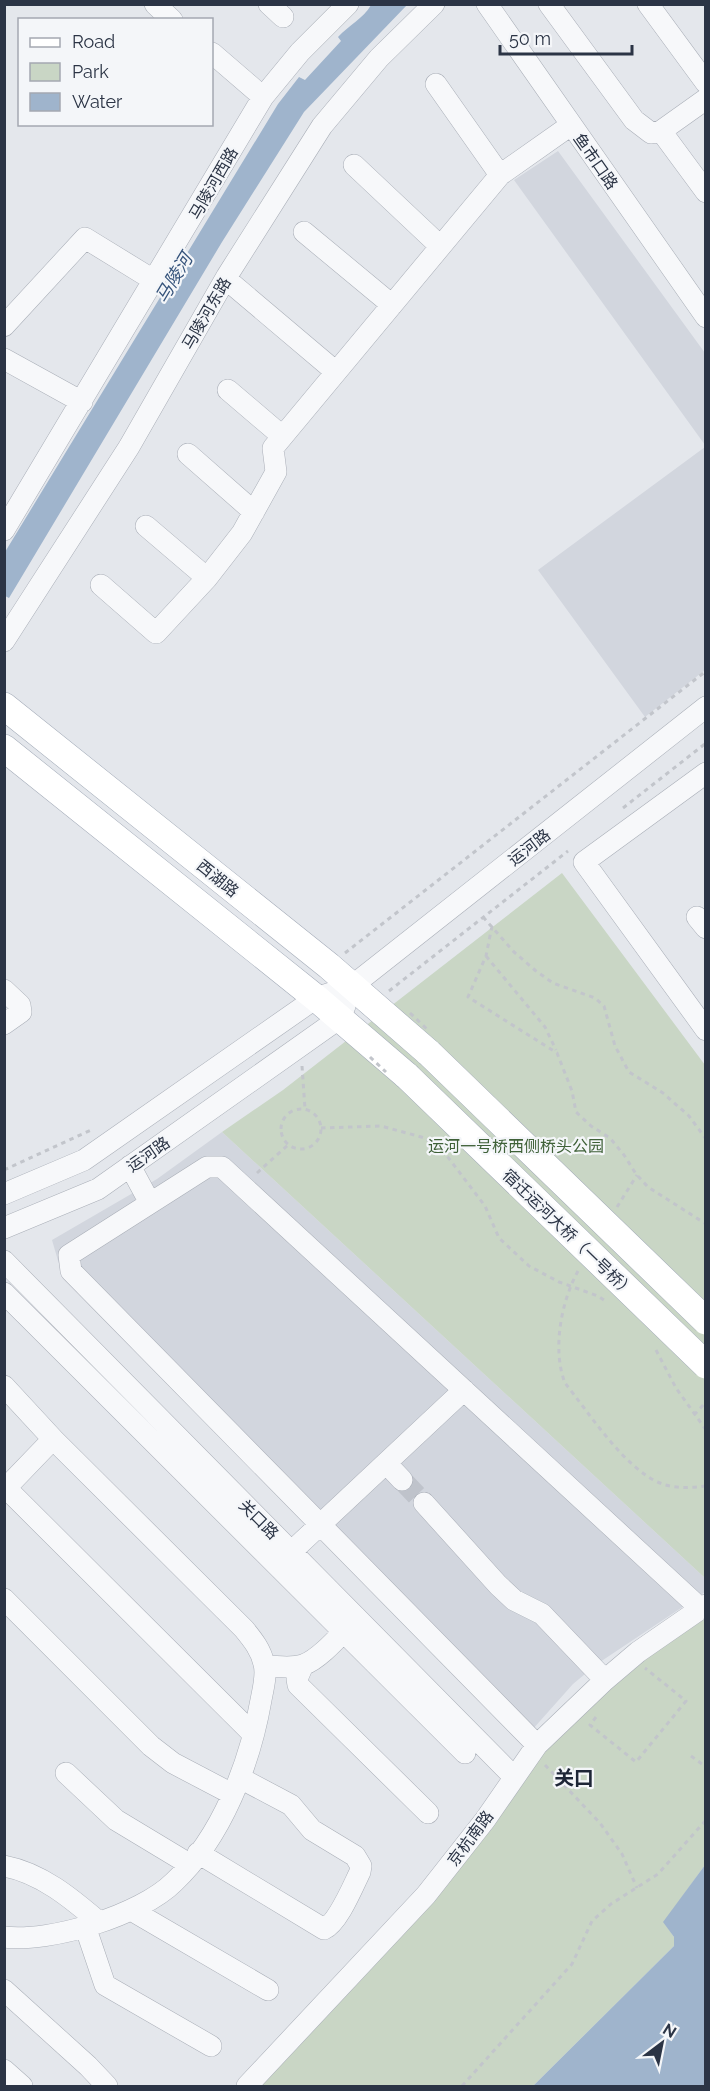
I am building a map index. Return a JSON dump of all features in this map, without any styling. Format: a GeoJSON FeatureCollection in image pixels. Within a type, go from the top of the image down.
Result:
{"type":"FeatureCollection","features":[{"type":"Feature","properties":{"kind":"main road","name":"西湖路"},"geometry":{"type":"LineString","coordinates":[[4,706],[329,966],[429,1053]]}},
{"type":"Feature","properties":{"kind":"main road","name":"西湖路"},"geometry":{"type":"LineString","coordinates":[[4,748],[316,998],[406,1076]]}},
{"type":"Feature","properties":{"kind":"main road","name":"宿迁运河大桥（一号桥）"},"geometry":{"type":"LineString","coordinates":[[429,1053],[705,1321]]}},
{"type":"Feature","properties":{"kind":"main road","name":"宿迁运河大桥（一号桥）"},"geometry":{"type":"LineString","coordinates":[[406,1076],[705,1365]]}},
{"type":"Feature","properties":{"kind":"street","name":"马陵河西路"},"geometry":{"type":"LineString","coordinates":[[4,530],[263,97],[300,52],[348,4]]}},
{"type":"Feature","properties":{"kind":"street","name":"马陵河东路"},"geometry":{"type":"LineString","coordinates":[[4,641],[129,447],[226,279],[322,126],[379,58],[434,4]]}},
{"type":"Feature","properties":{"kind":"street","name":"鱼市口路"},"geometry":{"type":"LineString","coordinates":[[487,4],[705,317]]}},
{"type":"Feature","properties":{"kind":"street"},"geometry":{"type":"LineString","coordinates":[[549,4],[634,120],[651,133],[661,131],[705,99]]}},
{"type":"Feature","properties":{"kind":"street"},"geometry":{"type":"LineString","coordinates":[[648,4],[705,83]]}},
{"type":"Feature","properties":{"kind":"street"},"geometry":{"type":"LineString","coordinates":[[213,54],[263,97]]}},
{"type":"Feature","properties":{"kind":"street"},"geometry":{"type":"LineString","coordinates":[[436,84],[500,175]]}},
{"type":"Feature","properties":{"kind":"street"},"geometry":{"type":"LineString","coordinates":[[101,585],[156,633],[207,578],[242,533],[276,472],[273,448],[282,436],[500,175],[571,125]]}},
{"type":"Feature","properties":{"kind":"street"},"geometry":{"type":"LineString","coordinates":[[661,131],[705,192]]}},
{"type":"Feature","properties":{"kind":"street"},"geometry":{"type":"LineString","coordinates":[[354,165],[440,246]]}},
{"type":"Feature","properties":{"kind":"street"},"geometry":{"type":"LineString","coordinates":[[304,232],[392,305]]}},
{"type":"Feature","properties":{"kind":"street"},"geometry":{"type":"LineString","coordinates":[[4,326],[85,238],[155,281]]}},
{"type":"Feature","properties":{"kind":"street"},"geometry":{"type":"LineString","coordinates":[[226,279],[336,372]]}},
{"type":"Feature","properties":{"kind":"street"},"geometry":{"type":"LineString","coordinates":[[4,359],[82,402]]}},
{"type":"Feature","properties":{"kind":"street"},"geometry":{"type":"LineString","coordinates":[[228,390],[282,436]]}},
{"type":"Feature","properties":{"kind":"street"},"geometry":{"type":"LineString","coordinates":[[188,454],[254,512]]}},
{"type":"Feature","properties":{"kind":"street"},"geometry":{"type":"LineString","coordinates":[[146,526],[207,578]]}},
{"type":"Feature","properties":{"kind":"street"},"geometry":{"type":"LineString","coordinates":[[4,614],[30,601]]}},
{"type":"Feature","properties":{"kind":"street","name":"运河路"},"geometry":{"type":"LineString","coordinates":[[4,1194],[84,1160],[316,998],[352,986],[705,707]]}},
{"type":"Feature","properties":{"kind":"street"},"geometry":{"type":"LineString","coordinates":[[705,772],[584,862],[705,1030]]}},
{"type":"Feature","properties":{"kind":"street"},"geometry":{"type":"LineString","coordinates":[[340,1018],[352,986]]}},
{"type":"Feature","properties":{"kind":"street"},"geometry":{"type":"LineString","coordinates":[[4,990],[20,1005],[21,1012],[4,1024]]}},
{"type":"Feature","properties":{"kind":"street","name":"运河路"},"geometry":{"type":"LineString","coordinates":[[4,1228],[98,1189],[340,1018]]}},
{"type":"Feature","properties":{"kind":"street"},"geometry":{"type":"LineString","coordinates":[[130,1166],[150,1203]]}},
{"type":"Feature","properties":{"kind":"street"},"geometry":{"type":"LineString","coordinates":[[535,1749],[321,1524],[71,1271],[69,1255],[207,1167],[222,1167],[703,1607]]}},
{"type":"Feature","properties":{"kind":"street","name":"关口路"},"geometry":{"type":"LineString","coordinates":[[4,1261],[291,1552],[350,1625],[514,1777]]}},
{"type":"Feature","properties":{"kind":"street"},"geometry":{"type":"LineString","coordinates":[[4,1293],[350,1625],[465,1753]]}},
{"type":"Feature","properties":{"kind":"street"},"geometry":{"type":"LineString","coordinates":[[4,1386],[53,1440],[244,1629],[259,1648],[265,1666],[253,1734],[236,1786],[220,1820],[194,1859],[174,1883],[131,1910],[72,1931],[30,1937],[4,1937]]}},
{"type":"Feature","properties":{"kind":"street"},"geometry":{"type":"LineString","coordinates":[[291,1552],[464,1390]]}},
{"type":"Feature","properties":{"kind":"street"},"geometry":{"type":"LineString","coordinates":[[53,1440],[5,1489],[253,1734]]}},
{"type":"Feature","properties":{"kind":"street"},"geometry":{"type":"LineString","coordinates":[[386,1463],[402,1480]]}},
{"type":"Feature","properties":{"kind":"street"},"geometry":{"type":"LineString","coordinates":[[424,1503],[498,1585],[514,1600],[542,1614],[605,1680]]}},
{"type":"Feature","properties":{"kind":"street"},"geometry":{"type":"LineString","coordinates":[[4,1599],[151,1746],[173,1763],[291,1805],[312,1830],[355,1856],[361,1866],[360,1872],[330,1926],[324,1929],[116,1820],[66,1773]]}},
{"type":"Feature","properties":{"kind":"street","name":"京杭南路"},"geometry":{"type":"LineString","coordinates":[[247,2086],[426,1895],[485,1820],[535,1749],[605,1680],[638,1652],[703,1607]]}},
{"type":"Feature","properties":{"kind":"street"},"geometry":{"type":"LineString","coordinates":[[301,1675],[316,1657],[350,1625]]}},
{"type":"Feature","properties":{"kind":"street"},"geometry":{"type":"LineString","coordinates":[[265,1666],[301,1675],[428,1813]]}},
{"type":"Feature","properties":{"kind":"street"},"geometry":{"type":"LineString","coordinates":[[4,1866],[17,1868],[46,1881],[78,1904],[92,1924],[91,1949],[99,1963],[105,1985],[211,2046]]}},
{"type":"Feature","properties":{"kind":"street"},"geometry":{"type":"LineString","coordinates":[[131,1910],[268,1990]]}},
{"type":"Feature","properties":{"kind":"street"},"geometry":{"type":"LineString","coordinates":[[4,1990],[107,2086]]}},
{"type":"Feature","properties":{"kind":"street"},"geometry":{"type":"LineString","coordinates":[[4,2070],[22,2086]]}},
{"type":"Feature","properties":{"kind":"path"},"geometry":{"type":"LineString","coordinates":[[329,966],[705,671]]}},
{"type":"Feature","properties":{"kind":"path"},"geometry":{"type":"LineString","coordinates":[[483,917],[514,952],[544,977],[553,983],[595,998],[604,1006],[615,1046],[629,1072],[663,1093],[689,1116],[705,1139]]}},
{"type":"Feature","properties":{"kind":"path"},"geometry":{"type":"LineString","coordinates":[[492,926],[486,956],[468,997],[557,1053]]}},
{"type":"Feature","properties":{"kind":"path"},"geometry":{"type":"LineString","coordinates":[[486,956],[545,1027],[572,1091],[576,1112],[591,1126],[610,1138],[648,1187],[705,1224]]}},
{"type":"Feature","properties":{"kind":"path"},"geometry":{"type":"LineString","coordinates":[[302,1064],[305,1109]]}},
{"type":"Feature","properties":{"kind":"path"},"geometry":{"type":"LineString","coordinates":[[305,1109],[316,1116],[321,1128],[318,1140],[308,1148],[289,1144],[282,1134],[283,1121],[292,1111],[305,1109]]}},
{"type":"Feature","properties":{"kind":"path"},"geometry":{"type":"LineString","coordinates":[[4,1170],[99,1126]]}},
{"type":"Feature","properties":{"kind":"path"},"geometry":{"type":"LineString","coordinates":[[321,1128],[381,1126],[425,1138],[444,1152],[485,1206],[499,1238],[529,1266],[572,1287],[598,1296],[612,1305]]}},
{"type":"Feature","properties":{"kind":"path"},"geometry":{"type":"LineString","coordinates":[[243,1186],[289,1144]]}},
{"type":"Feature","properties":{"kind":"path"},"geometry":{"type":"LineString","coordinates":[[612,1214],[637,1175]]}},
{"type":"Feature","properties":{"kind":"path"},"geometry":{"type":"LineString","coordinates":[[580,1268],[559,1330],[560,1368],[565,1383],[634,1467],[660,1484],[679,1488],[705,1486]]}},
{"type":"Feature","properties":{"kind":"path"},"geometry":{"type":"LineString","coordinates":[[656,1350],[676,1388],[705,1430]]}},
{"type":"Feature","properties":{"kind":"path"},"geometry":{"type":"LineString","coordinates":[[694,1415],[705,1402]]}},
{"type":"Feature","properties":{"kind":"path"},"geometry":{"type":"LineString","coordinates":[[597,1716],[590,1725],[636,1762],[686,1701],[640,1664]]}},
{"type":"Feature","properties":{"kind":"path"},"geometry":{"type":"LineString","coordinates":[[535,1749],[600,1823],[622,1854],[637,1888]]}},
{"type":"Feature","properties":{"kind":"path"},"geometry":{"type":"LineString","coordinates":[[691,1756],[705,1767]]}},
{"type":"Feature","properties":{"kind":"path"},"geometry":{"type":"LineString","coordinates":[[462,2086],[572,1964],[592,1922],[611,1904],[658,1874],[705,1820]]}},
{"type":"Feature","properties":{"kind":"shaded area"},"geometry":{"type":"Polygon","coordinates":[[[558,151],[705,353],[705,445],[514,180],[558,151]]]}},
{"type":"Feature","properties":{"kind":"shaded area"},"geometry":{"type":"Polygon","coordinates":[[[705,447],[705,670],[645,717],[538,570],[705,447]]]}},
{"type":"Feature","properties":{"kind":"shaded area"},"geometry":{"type":"Polygon","coordinates":[[[222,1132],[705,1578],[705,1592],[597,1664],[573,1684],[524,1739],[61,1271],[52,1240],[157,1179],[222,1132]]]}},
{"type":"Feature","properties":{"kind":"green space","name":"运河一号桥西侧桥头公园"},"geometry":{"type":"Polygon","coordinates":[[[562,873],[705,1065],[705,1578],[222,1132],[283,1090],[562,873]]]}},
{"type":"Feature","properties":{"kind":"green space"},"geometry":{"type":"Polygon","coordinates":[[[705,1613],[705,1865],[664,1922],[674,1937],[674,1946],[533,2086],[256,2086],[577,1714],[643,1658],[705,1613]]]}},
{"type":"Feature","properties":{"kind":"water","name":"马陵河"},"geometry":{"type":"Polygon","coordinates":[[[371,5],[407,5],[304,112],[222,242],[9,598],[5,596],[5,552],[278,104],[299,77],[305,80],[341,41],[338,37],[371,5]]]}},
{"type":"Feature","properties":{"kind":"water"},"geometry":{"type":"Polygon","coordinates":[[[705,1865],[705,2086],[533,2086],[674,1946],[674,1937],[663,1922],[705,1865]]]}},
{"type":"Feature","properties":{"kind":"tunnel"},"geometry":{"type":"LineString","coordinates":[[402,1480],[424,1503]]}},
{"type":"Feature","properties":{"kind":"district","name":"关口"},"geometry":{"type":"Point","coordinates":[574,1778]}}]}
